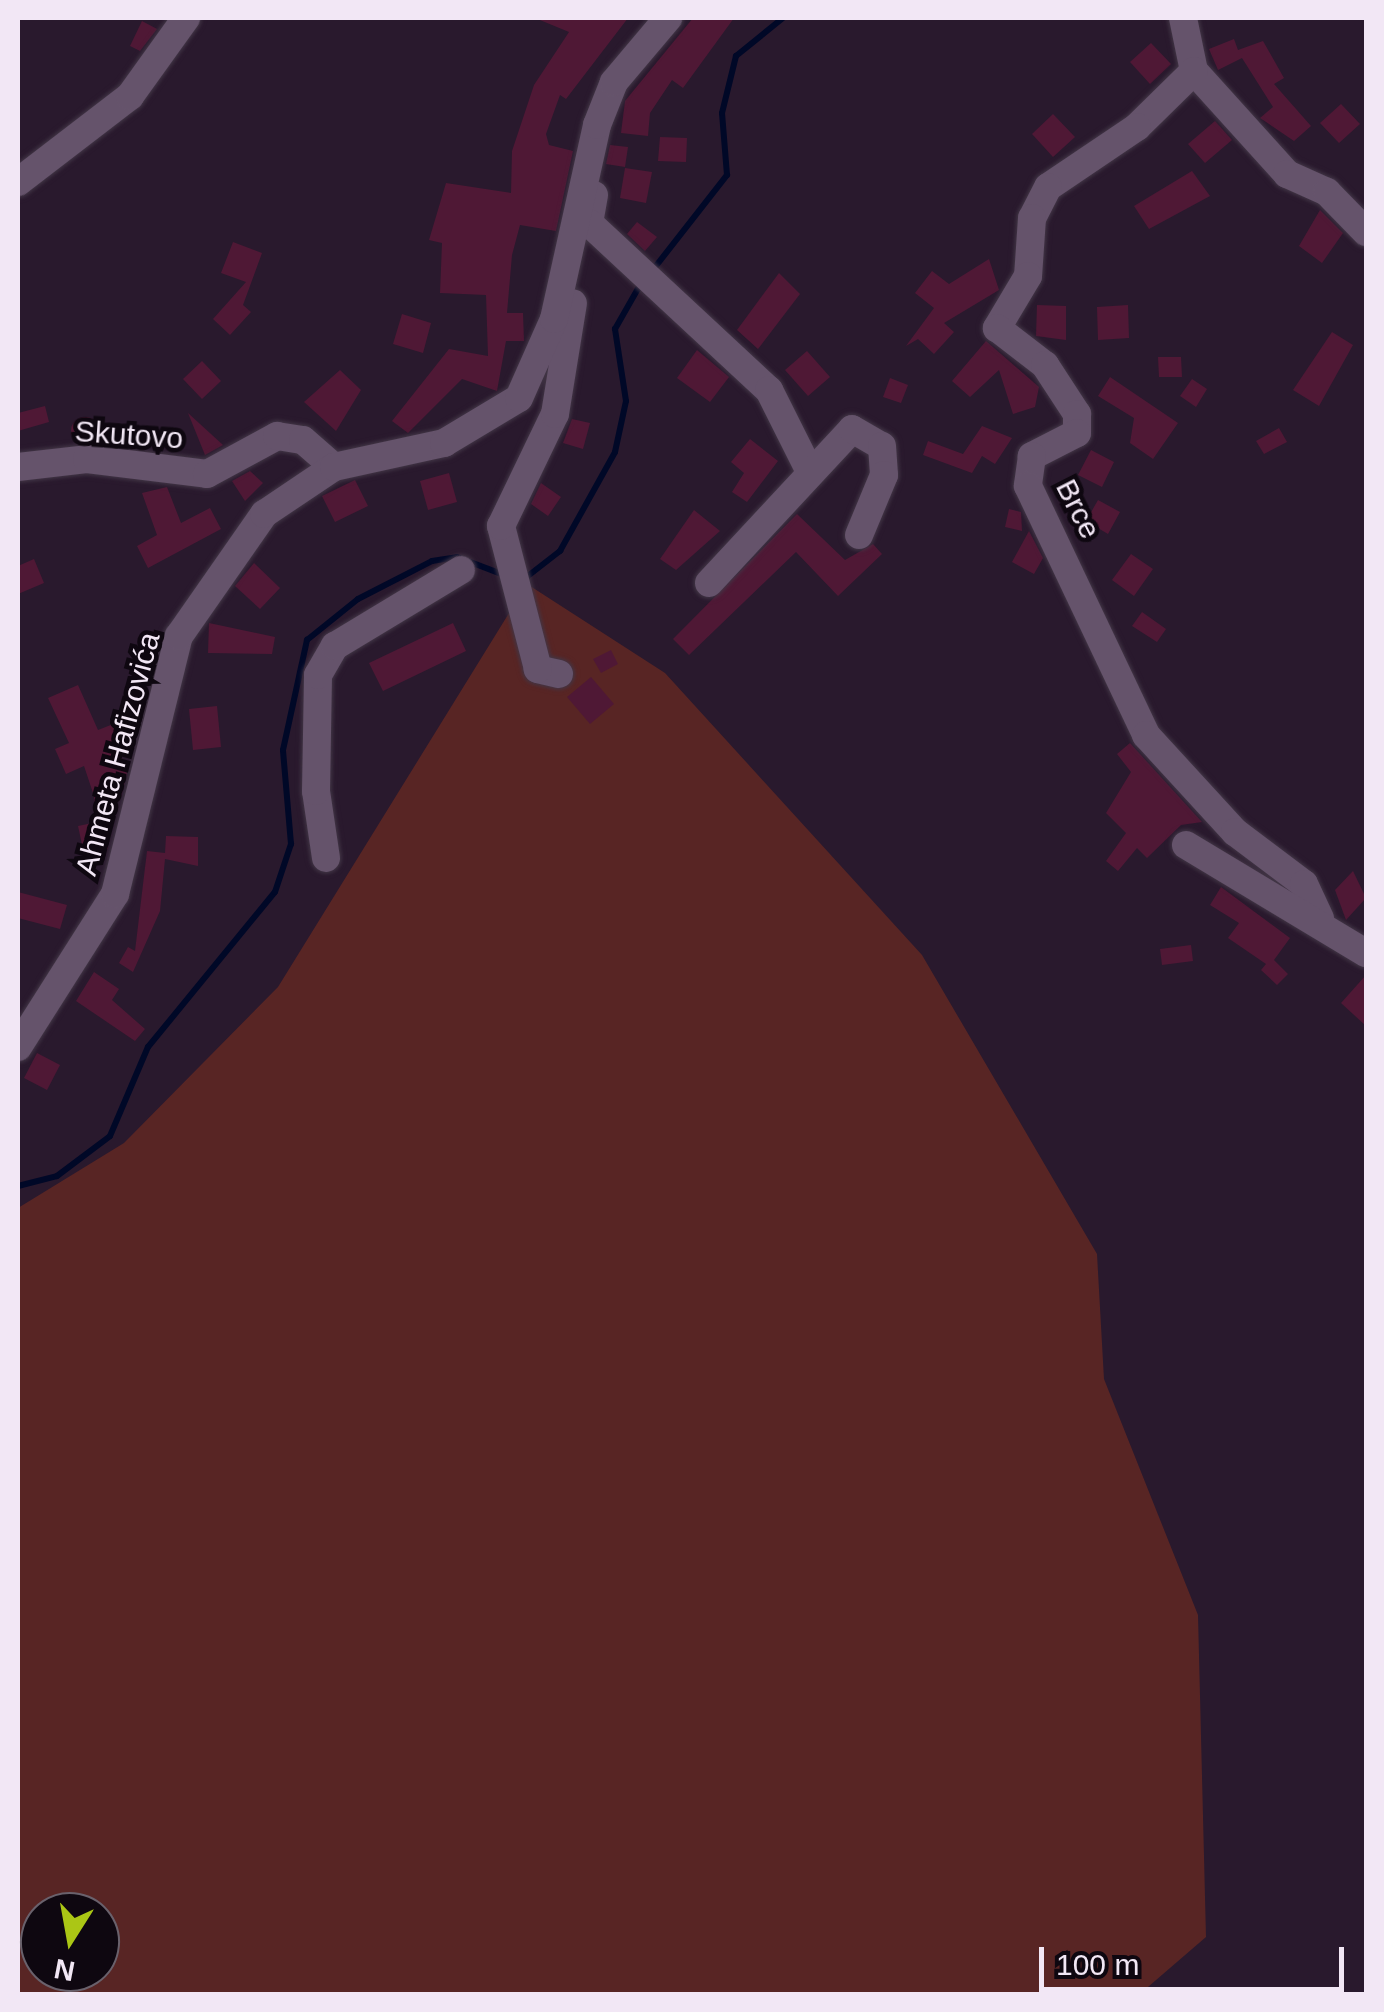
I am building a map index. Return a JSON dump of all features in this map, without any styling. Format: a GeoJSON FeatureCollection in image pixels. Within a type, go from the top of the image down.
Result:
{"type":"FeatureCollection","features":[{"type":"Feature","properties":{"kind":"street"},"geometry":{"type":"LineString","coordinates":[[18,182],[130,96],[186,18]]}},
{"type":"Feature","properties":{"kind":"street","name":"Ahmeta Hafizovića"},"geometry":{"type":"LineString","coordinates":[[18,1048],[116,894],[178,636],[264,514],[334,467],[444,443],[518,398],[554,318],[591,150],[614,82],[668,18]]}},
{"type":"Feature","properties":{"kind":"street"},"geometry":{"type":"LineString","coordinates":[[1183,18],[1194,71],[1287,174],[1326,192],[1366,232]]}},
{"type":"Feature","properties":{"kind":"street","name":"Brce"},"geometry":{"type":"LineString","coordinates":[[1194,71],[1138,127],[1048,187],[1032,218],[1028,276],[997,328],[1045,365],[1078,414],[1077,433],[1032,456],[1028,486],[1146,734],[1235,832],[1304,884],[1320,918]]}},
{"type":"Feature","properties":{"kind":"street"},"geometry":{"type":"LineString","coordinates":[[559,674],[538,669],[501,526],[555,414],[589,223],[591,150]]}},
{"type":"Feature","properties":{"kind":"street"},"geometry":{"type":"LineString","coordinates":[[589,223],[769,390],[809,470]]}},
{"type":"Feature","properties":{"kind":"street"},"geometry":{"type":"LineString","coordinates":[[708,583],[809,470],[852,429],[882,446],[884,475],[859,535]]}},
{"type":"Feature","properties":{"kind":"street","name":"Skutovo"},"geometry":{"type":"LineString","coordinates":[[18,467],[87,459],[207,474],[277,436],[303,440],[334,467]]}},
{"type":"Feature","properties":{"kind":"street"},"geometry":{"type":"LineString","coordinates":[[326,858],[316,791],[318,675],[334,646],[461,570]]}},
{"type":"Feature","properties":{"kind":"street","name":"Brce"},"geometry":{"type":"LineString","coordinates":[[1186,845],[1320,918],[1366,953]]}},
{"type":"Feature","properties":{"kind":"shaded area"},"geometry":{"type":"Polygon","coordinates":[[[527,584],[665,673],[922,955],[1097,1254],[1104,1379],[1198,1615],[1206,1937],[1141,1993],[18,1994],[18,1208],[124,1143],[278,987],[527,584]]]}},
{"type":"Feature","properties":{"kind":"building"},"geometry":{"type":"Polygon","coordinates":[[[535,18],[628,18],[566,99],[560,95],[546,134],[549,145],[573,151],[556,231],[520,225],[512,255],[507,313],[523,313],[524,341],[506,341],[497,391],[462,379],[408,433],[392,421],[449,349],[488,356],[486,295],[440,293],[442,243],[429,240],[446,183],[511,193],[512,151],[534,85],[569,32],[535,18]]]}},
{"type":"Feature","properties":{"kind":"building"},"geometry":{"type":"Polygon","coordinates":[[[693,18],[734,18],[683,88],[672,80],[650,113],[648,136],[621,133],[625,101],[693,18]]]}},
{"type":"Feature","properties":{"kind":"building"},"geometry":{"type":"Polygon","coordinates":[[[142,21],[157,29],[140,51],[130,46],[142,21]]]}},
{"type":"Feature","properties":{"kind":"building"},"geometry":{"type":"Polygon","coordinates":[[[1234,39],[1238,50],[1263,41],[1284,78],[1274,84],[1311,126],[1294,141],[1260,118],[1273,107],[1242,58],[1218,70],[1209,49],[1234,39]]]}},
{"type":"Feature","properties":{"kind":"building"},"geometry":{"type":"Polygon","coordinates":[[[1151,43],[1171,64],[1150,84],[1130,62],[1151,43]]]}},
{"type":"Feature","properties":{"kind":"building"},"geometry":{"type":"Polygon","coordinates":[[[1341,104],[1360,124],[1339,143],[1320,123],[1341,104]]]}},
{"type":"Feature","properties":{"kind":"building"},"geometry":{"type":"Polygon","coordinates":[[[1053,114],[1075,137],[1053,157],[1032,134],[1053,114]]]}},
{"type":"Feature","properties":{"kind":"building"},"geometry":{"type":"Polygon","coordinates":[[[1215,121],[1232,140],[1205,163],[1188,144],[1215,121]]]}},
{"type":"Feature","properties":{"kind":"building"},"geometry":{"type":"Polygon","coordinates":[[[660,137],[687,138],[686,162],[658,161],[660,137]]]}},
{"type":"Feature","properties":{"kind":"building"},"geometry":{"type":"Polygon","coordinates":[[[610,145],[628,147],[625,167],[606,164],[610,145]]]}},
{"type":"Feature","properties":{"kind":"building"},"geometry":{"type":"Polygon","coordinates":[[[625,168],[652,172],[646,203],[620,198],[625,168]]]}},
{"type":"Feature","properties":{"kind":"building"},"geometry":{"type":"Polygon","coordinates":[[[1192,171],[1210,196],[1149,229],[1134,206],[1192,171]]]}},
{"type":"Feature","properties":{"kind":"building"},"geometry":{"type":"Polygon","coordinates":[[[1320,210],[1343,233],[1322,263],[1299,246],[1320,210]]]}},
{"type":"Feature","properties":{"kind":"building"},"geometry":{"type":"Polygon","coordinates":[[[637,222],[657,237],[645,251],[627,234],[637,222]]]}},
{"type":"Feature","properties":{"kind":"building"},"geometry":{"type":"Polygon","coordinates":[[[233,242],[262,253],[243,305],[251,312],[230,335],[213,319],[246,282],[221,273],[233,242]]]}},
{"type":"Feature","properties":{"kind":"building"},"geometry":{"type":"Polygon","coordinates":[[[989,259],[999,290],[944,323],[954,332],[934,354],[918,339],[906,346],[934,308],[915,293],[932,271],[949,284],[989,259]]]}},
{"type":"Feature","properties":{"kind":"building"},"geometry":{"type":"Polygon","coordinates":[[[779,273],[800,294],[758,349],[737,330],[779,273]]]}},
{"type":"Feature","properties":{"kind":"building"},"geometry":{"type":"Polygon","coordinates":[[[1037,305],[1066,306],[1066,340],[1036,336],[1037,305]]]}},
{"type":"Feature","properties":{"kind":"building"},"geometry":{"type":"Polygon","coordinates":[[[1128,305],[1129,338],[1098,340],[1097,307],[1128,305]]]}},
{"type":"Feature","properties":{"kind":"building"},"geometry":{"type":"Polygon","coordinates":[[[402,314],[431,323],[423,353],[393,344],[402,314]]]}},
{"type":"Feature","properties":{"kind":"building"},"geometry":{"type":"Polygon","coordinates":[[[1332,332],[1353,345],[1319,406],[1293,390],[1332,332]]]}},
{"type":"Feature","properties":{"kind":"building"},"geometry":{"type":"Polygon","coordinates":[[[986,341],[1039,387],[1035,407],[1013,414],[999,370],[970,397],[952,381],[986,341]]]}},
{"type":"Feature","properties":{"kind":"building"},"geometry":{"type":"Polygon","coordinates":[[[697,350],[729,377],[710,402],[677,378],[697,350]]]}},
{"type":"Feature","properties":{"kind":"building"},"geometry":{"type":"Polygon","coordinates":[[[807,351],[830,377],[808,396],[785,370],[807,351]]]}},
{"type":"Feature","properties":{"kind":"building"},"geometry":{"type":"Polygon","coordinates":[[[1158,357],[1181,357],[1182,377],[1159,377],[1158,357]]]}},
{"type":"Feature","properties":{"kind":"building"},"geometry":{"type":"Polygon","coordinates":[[[202,361],[221,381],[202,399],[183,379],[202,361]]]}},
{"type":"Feature","properties":{"kind":"building"},"geometry":{"type":"Polygon","coordinates":[[[340,370],[361,390],[336,431],[304,402],[340,370]]]}},
{"type":"Feature","properties":{"kind":"building"},"geometry":{"type":"Polygon","coordinates":[[[1110,377],[1178,423],[1153,459],[1130,443],[1134,418],[1098,396],[1110,377]]]}},
{"type":"Feature","properties":{"kind":"building"},"geometry":{"type":"Polygon","coordinates":[[[890,378],[908,385],[901,403],[883,397],[890,378]]]}},
{"type":"Feature","properties":{"kind":"building"},"geometry":{"type":"Polygon","coordinates":[[[1192,379],[1207,389],[1196,407],[1180,396],[1192,379]]]}},
{"type":"Feature","properties":{"kind":"building"},"geometry":{"type":"Polygon","coordinates":[[[45,406],[49,422],[18,431],[18,413],[45,406]]]}},
{"type":"Feature","properties":{"kind":"building"},"geometry":{"type":"Polygon","coordinates":[[[188,413],[223,445],[205,455],[188,413]]]}},
{"type":"Feature","properties":{"kind":"building"},"geometry":{"type":"Polygon","coordinates":[[[85,417],[95,421],[99,431],[95,441],[85,445],[75,441],[71,431],[75,421],[85,417]]]}},
{"type":"Feature","properties":{"kind":"building"},"geometry":{"type":"Polygon","coordinates":[[[572,419],[590,423],[583,449],[563,443],[572,419]]]}},
{"type":"Feature","properties":{"kind":"building"},"geometry":{"type":"Polygon","coordinates":[[[982,426],[1012,438],[995,464],[982,456],[972,473],[923,455],[928,441],[963,454],[982,426]]]}},
{"type":"Feature","properties":{"kind":"building"},"geometry":{"type":"Polygon","coordinates":[[[1279,428],[1287,442],[1264,454],[1256,441],[1279,428]]]}},
{"type":"Feature","properties":{"kind":"building"},"geometry":{"type":"Polygon","coordinates":[[[750,439],[778,461],[747,502],[732,492],[744,473],[731,462],[750,439]]]}},
{"type":"Feature","properties":{"kind":"building"},"geometry":{"type":"Polygon","coordinates":[[[1091,450],[1114,462],[1102,487],[1078,475],[1091,450]]]}},
{"type":"Feature","properties":{"kind":"building"},"geometry":{"type":"Polygon","coordinates":[[[250,471],[263,483],[245,501],[232,481],[250,471]]]}},
{"type":"Feature","properties":{"kind":"building"},"geometry":{"type":"Polygon","coordinates":[[[449,473],[457,502],[428,510],[420,481],[449,473]]]}},
{"type":"Feature","properties":{"kind":"building"},"geometry":{"type":"Polygon","coordinates":[[[355,480],[368,506],[335,522],[322,496],[355,480]]]}},
{"type":"Feature","properties":{"kind":"building"},"geometry":{"type":"Polygon","coordinates":[[[541,483],[561,497],[548,516],[531,504],[541,483]]]}},
{"type":"Feature","properties":{"kind":"building"},"geometry":{"type":"Polygon","coordinates":[[[167,487],[181,523],[210,508],[221,529],[148,568],[137,546],[157,535],[142,493],[167,487]]]}},
{"type":"Feature","properties":{"kind":"building"},"geometry":{"type":"Polygon","coordinates":[[[1098,500],[1120,512],[1108,534],[1086,521],[1098,500]]]}},
{"type":"Feature","properties":{"kind":"building"},"geometry":{"type":"Polygon","coordinates":[[[1009,509],[1021,512],[1022,531],[1005,527],[1009,509]]]}},
{"type":"Feature","properties":{"kind":"building"},"geometry":{"type":"Polygon","coordinates":[[[694,510],[720,531],[676,570],[660,559],[694,510]]]}},
{"type":"Feature","properties":{"kind":"building"},"geometry":{"type":"Polygon","coordinates":[[[797,514],[845,560],[873,544],[882,554],[838,596],[796,552],[689,655],[673,639],[797,514]]]}},
{"type":"Feature","properties":{"kind":"building"},"geometry":{"type":"Polygon","coordinates":[[[1029,531],[1043,558],[1034,574],[1012,562],[1029,531]]]}},
{"type":"Feature","properties":{"kind":"building"},"geometry":{"type":"Polygon","coordinates":[[[1131,554],[1153,569],[1134,596],[1112,580],[1131,554]]]}},
{"type":"Feature","properties":{"kind":"building"},"geometry":{"type":"Polygon","coordinates":[[[34,559],[44,583],[18,594],[18,566],[34,559]]]}},
{"type":"Feature","properties":{"kind":"building"},"geometry":{"type":"Polygon","coordinates":[[[254,563],[280,588],[260,609],[235,586],[254,563]]]}},
{"type":"Feature","properties":{"kind":"building"},"geometry":{"type":"Polygon","coordinates":[[[1142,612],[1166,629],[1157,642],[1132,626],[1142,612]]]}},
{"type":"Feature","properties":{"kind":"building"},"geometry":{"type":"Polygon","coordinates":[[[209,623],[275,637],[272,654],[208,653],[209,623]]]}},
{"type":"Feature","properties":{"kind":"building"},"geometry":{"type":"Polygon","coordinates":[[[453,623],[466,651],[383,691],[369,663],[453,623]]]}},
{"type":"Feature","properties":{"kind":"building"},"geometry":{"type":"Polygon","coordinates":[[[611,650],[618,664],[601,673],[593,659],[611,650]]]}},
{"type":"Feature","properties":{"kind":"building"},"geometry":{"type":"Polygon","coordinates":[[[591,677],[614,704],[590,724],[567,697],[591,677]]]}},
{"type":"Feature","properties":{"kind":"building"},"geometry":{"type":"Polygon","coordinates":[[[78,685],[98,730],[126,719],[135,741],[119,751],[127,773],[121,797],[107,802],[108,849],[84,854],[78,826],[97,822],[94,796],[84,766],[66,774],[55,749],[69,743],[48,698],[78,685]]]}},
{"type":"Feature","properties":{"kind":"building"},"geometry":{"type":"Polygon","coordinates":[[[217,706],[221,747],[193,750],[189,709],[217,706]]]}},
{"type":"Feature","properties":{"kind":"building"},"geometry":{"type":"Polygon","coordinates":[[[1130,743],[1202,822],[1181,825],[1147,858],[1137,848],[1118,871],[1106,861],[1126,833],[1106,813],[1131,772],[1117,754],[1130,743]]]}},
{"type":"Feature","properties":{"kind":"building"},"geometry":{"type":"Polygon","coordinates":[[[166,836],[198,837],[198,866],[165,859],[160,911],[133,972],[119,963],[128,947],[135,951],[147,851],[165,853],[166,836]]]}},
{"type":"Feature","properties":{"kind":"building"},"geometry":{"type":"Polygon","coordinates":[[[1353,871],[1366,898],[1346,920],[1335,890],[1353,871]]]}},
{"type":"Feature","properties":{"kind":"building"},"geometry":{"type":"Polygon","coordinates":[[[1221,887],[1290,938],[1274,960],[1288,974],[1277,985],[1261,970],[1266,964],[1228,938],[1239,923],[1210,905],[1221,887]]]}},
{"type":"Feature","properties":{"kind":"building"},"geometry":{"type":"Polygon","coordinates":[[[18,892],[67,905],[60,929],[18,918],[18,892]]]}},
{"type":"Feature","properties":{"kind":"building"},"geometry":{"type":"Polygon","coordinates":[[[1191,945],[1193,961],[1162,965],[1160,949],[1191,945]]]}},
{"type":"Feature","properties":{"kind":"building"},"geometry":{"type":"Polygon","coordinates":[[[94,972],[119,989],[112,1000],[145,1029],[135,1041],[76,1001],[94,972]]]}},
{"type":"Feature","properties":{"kind":"building"},"geometry":{"type":"Polygon","coordinates":[[[1366,975],[1366,1026],[1341,1003],[1366,975]]]}},
{"type":"Feature","properties":{"kind":"building"},"geometry":{"type":"Polygon","coordinates":[[[37,1053],[60,1065],[47,1090],[24,1078],[37,1053]]]}},
{"type":"Feature","properties":{"kind":"waterway"},"geometry":{"type":"LineString","coordinates":[[652,271],[727,175],[722,113],[736,56],[783,18]]}},
{"type":"Feature","properties":{"kind":"waterway"},"geometry":{"type":"LineString","coordinates":[[524,579],[560,551],[615,452],[626,401],[615,329],[643,280]]}},
{"type":"Feature","properties":{"kind":"waterway"},"geometry":{"type":"LineString","coordinates":[[18,1186],[57,1176],[110,1136],[148,1047],[275,892],[291,844],[283,750],[307,640],[358,599],[432,561],[457,557],[507,576]]}}]}
